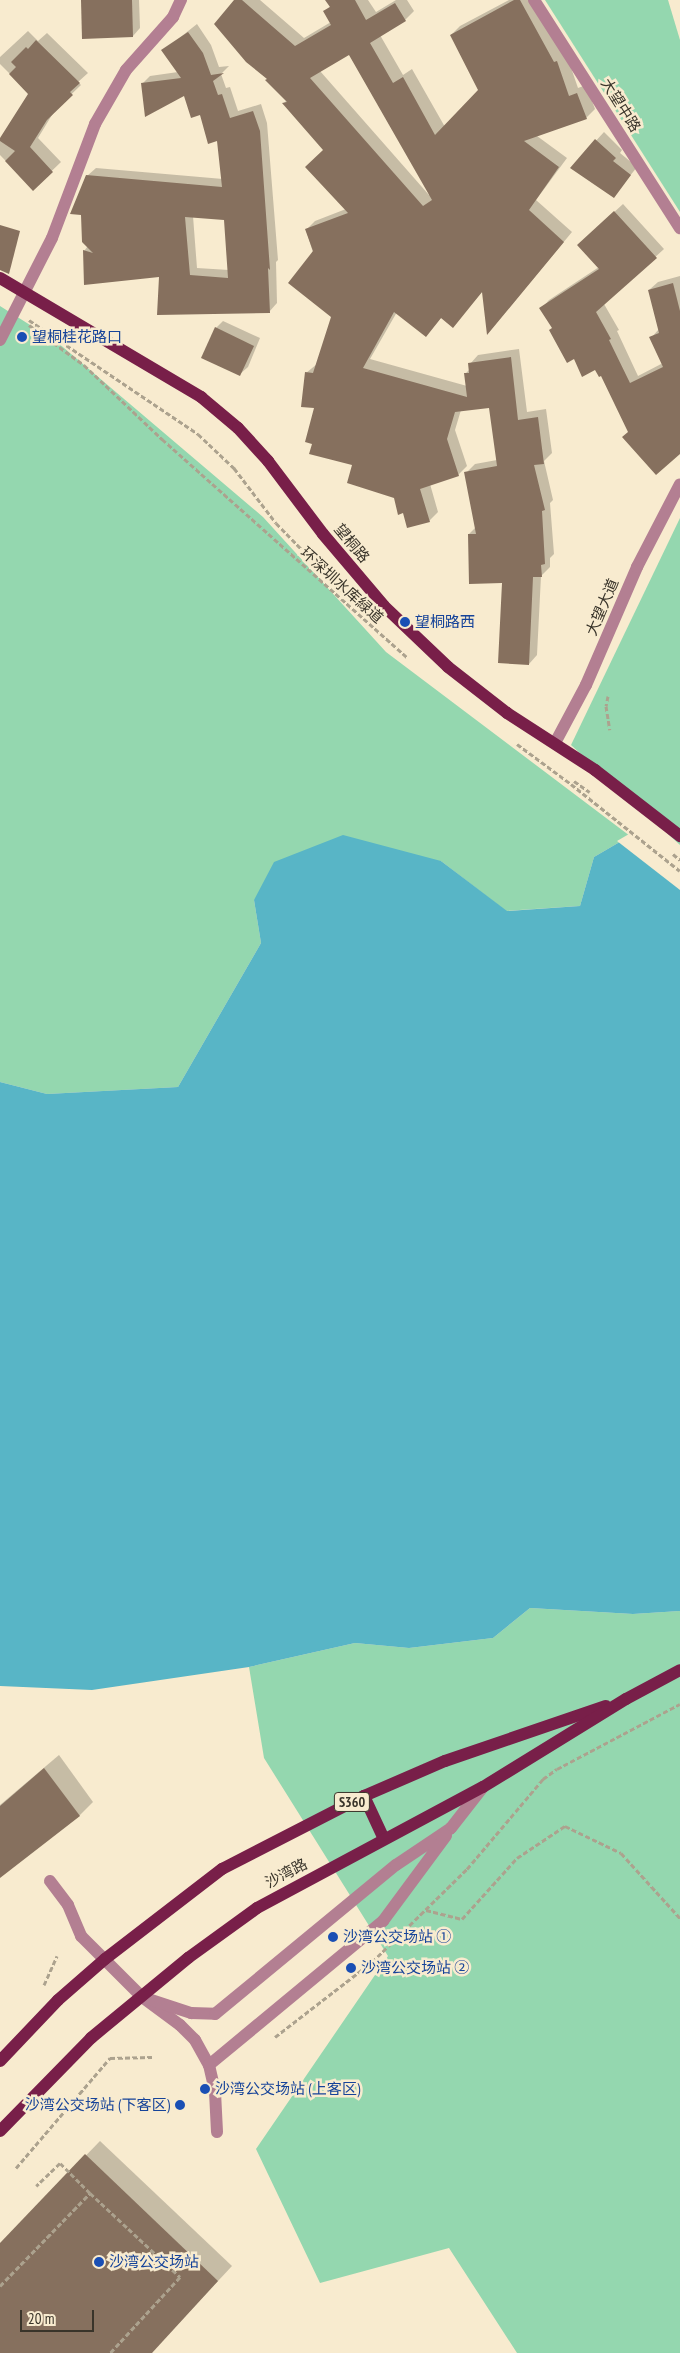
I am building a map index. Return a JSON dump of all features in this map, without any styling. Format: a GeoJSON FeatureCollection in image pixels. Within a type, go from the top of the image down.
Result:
{"type":"FeatureCollection","features":[{"type":"Feature","properties":{"kind":"main road","name":"望桐路"},"geometry":{"type":"LineString","coordinates":[[0,278],[209,403],[238,428],[268,461],[323,534],[384,606],[448,667],[508,713],[595,770],[680,836]]}},
{"type":"Feature","properties":{"kind":"main road","name":"沙湾路"},"geometry":{"type":"LineString","coordinates":[[0,2131],[76,2052],[188,1958],[256,1908],[483,1787],[626,1699],[680,1670]]}},
{"type":"Feature","properties":{"kind":"main road","name":"沙湾路"},"geometry":{"type":"LineString","coordinates":[[0,2061],[58,2000],[105,1959],[222,1869],[364,1796],[445,1761],[497,1741],[626,1699]]}},
{"type":"Feature","properties":{"kind":"main road"},"geometry":{"type":"LineString","coordinates":[[364,1796],[384,1839]]}},
{"type":"Feature","properties":{"kind":"street"},"geometry":{"type":"LineString","coordinates":[[0,340],[52,238],[95,124],[126,70],[173,17],[182,0]]}},
{"type":"Feature","properties":{"kind":"street","name":"大望中路"},"geometry":{"type":"LineString","coordinates":[[534,0],[680,228]]}},
{"type":"Feature","properties":{"kind":"street","name":"大望大道"},"geometry":{"type":"LineString","coordinates":[[555,743],[586,685],[637,566],[680,484]]}},
{"type":"Feature","properties":{"kind":"street"},"geometry":{"type":"LineString","coordinates":[[209,2066],[383,1921],[483,1787]]}},
{"type":"Feature","properties":{"kind":"street"},"geometry":{"type":"LineString","coordinates":[[142,1997],[191,2012],[216,2014],[396,1865],[451,1828]]}},
{"type":"Feature","properties":{"kind":"street"},"geometry":{"type":"LineString","coordinates":[[50,1881],[68,1905],[82,1936],[142,1997],[180,2025],[196,2040],[209,2066],[215,2092],[217,2132]]}},
{"type":"Feature","properties":{"kind":"path"},"geometry":{"type":"LineString","coordinates":[[26,318],[198,434],[234,468],[276,523],[328,579],[410,656]]}},
{"type":"Feature","properties":{"kind":"path","name":"环深圳水库緑道"},"geometry":{"type":"LineString","coordinates":[[25,324],[33,326],[84,365],[162,439],[412,661]]}},
{"type":"Feature","properties":{"kind":"path"},"geometry":{"type":"LineString","coordinates":[[608,696],[606,706],[610,730]]}},
{"type":"Feature","properties":{"kind":"path"},"geometry":{"type":"LineString","coordinates":[[595,796],[516,742],[680,871]]}},
{"type":"Feature","properties":{"kind":"path"},"geometry":{"type":"LineString","coordinates":[[665,848],[680,860]]}},
{"type":"Feature","properties":{"kind":"path"},"geometry":{"type":"LineString","coordinates":[[272,2040],[372,1962],[479,1855],[544,1779],[557,1769],[680,1704]]}},
{"type":"Feature","properties":{"kind":"path"},"geometry":{"type":"LineString","coordinates":[[425,1910],[462,1919],[517,1858],[565,1826],[621,1853],[680,1918]]}},
{"type":"Feature","properties":{"kind":"path"},"geometry":{"type":"LineString","coordinates":[[44,1985],[57,1956]]}},
{"type":"Feature","properties":{"kind":"path"},"geometry":{"type":"LineString","coordinates":[[16,2168],[110,2058],[152,2057]]}},
{"type":"Feature","properties":{"kind":"path"},"geometry":{"type":"LineString","coordinates":[[36,2186],[60,2163],[180,2277],[110,2353]]}},
{"type":"Feature","properties":{"kind":"path"},"geometry":{"type":"LineString","coordinates":[[0,2286],[90,2193]]}},
{"type":"Feature","properties":{"kind":"green space"},"geometry":{"type":"Polygon","coordinates":[[[545,0],[668,0],[680,40],[680,212],[545,0]]]}},
{"type":"Feature","properties":{"kind":"green space"},"geometry":{"type":"Polygon","coordinates":[[[0,306],[57,342],[263,517],[386,652],[630,836],[594,857],[580,906],[506,911],[441,861],[254,900],[261,943],[178,1087],[47,1094],[0,1082],[0,306]]]}},
{"type":"Feature","properties":{"kind":"green space"},"geometry":{"type":"Polygon","coordinates":[[[680,518],[680,845],[571,745],[680,518]]]}},
{"type":"Feature","properties":{"kind":"green space"},"geometry":{"type":"Polygon","coordinates":[[[530,1608],[633,1614],[680,1611],[680,2353],[517,2353],[449,2248],[320,2283],[256,2149],[388,1956],[264,1758],[249,1667],[355,1643],[409,1648],[493,1638],[530,1608]]]}},
{"type":"Feature","properties":{"kind":"water"},"geometry":{"type":"Polygon","coordinates":[[[343,835],[441,861],[507,911],[580,906],[594,857],[630,836],[680,876],[680,1611],[633,1614],[530,1608],[493,1638],[409,1648],[355,1643],[249,1667],[92,1690],[0,1686],[0,1082],[47,1094],[178,1087],[261,943],[254,900],[274,862],[343,835]]]}},
{"type":"Feature","properties":{"kind":"pier"},"geometry":{"type":"Polygon","coordinates":[[[629,834],[680,872],[680,890],[617,841],[629,834]]]}},
{"type":"Feature","properties":{"kind":"building"},"geometry":{"type":"Polygon","coordinates":[[[81,0],[132,0],[133,37],[82,39],[81,0]]]}},
{"type":"Feature","properties":{"kind":"building"},"geometry":{"type":"Polygon","coordinates":[[[234,0],[242,0],[295,46],[331,25],[323,11],[330,7],[325,0],[355,0],[366,20],[395,3],[406,21],[370,43],[393,83],[403,77],[435,135],[478,90],[450,35],[514,0],[520,0],[554,62],[557,61],[569,96],[577,93],[587,119],[524,141],[559,167],[529,210],[564,242],[487,335],[482,292],[453,328],[441,318],[426,337],[394,312],[363,368],[467,397],[464,373],[469,373],[468,363],[511,357],[518,420],[538,417],[544,464],[534,465],[545,510],[542,511],[545,564],[541,565],[542,577],[533,577],[529,665],[498,663],[502,583],[469,584],[468,534],[476,534],[464,472],[497,466],[489,408],[455,412],[447,439],[459,476],[420,489],[430,522],[407,528],[403,513],[398,515],[394,498],[347,483],[352,465],[309,454],[312,444],[305,442],[314,408],[301,407],[305,372],[313,373],[331,317],[288,283],[313,251],[305,229],[348,213],[305,167],[323,150],[282,103],[287,102],[265,80],[267,79],[246,62],[214,24],[234,0]],[[349,55],[310,78],[423,206],[432,200],[349,55]]]}},
{"type":"Feature","properties":{"kind":"building"},"geometry":{"type":"Polygon","coordinates":[[[188,32],[203,53],[211,75],[224,73],[213,81],[218,95],[222,94],[230,118],[253,111],[260,131],[270,270],[268,268],[270,313],[157,315],[159,277],[84,285],[83,250],[93,253],[82,242],[81,215],[70,214],[86,175],[222,187],[217,141],[208,144],[200,115],[191,118],[184,96],[145,117],[141,83],[181,78],[161,50],[188,32]],[[185,217],[190,275],[228,278],[224,220],[185,217]]]}},
{"type":"Feature","properties":{"kind":"building"},"geometry":{"type":"Polygon","coordinates":[[[36,40],[80,83],[70,92],[73,95],[47,120],[30,147],[53,172],[33,191],[5,161],[15,151],[0,141],[0,138],[28,94],[9,74],[16,67],[11,62],[36,40]]]}},
{"type":"Feature","properties":{"kind":"building"},"geometry":{"type":"Polygon","coordinates":[[[595,139],[616,158],[613,161],[631,175],[614,198],[570,168],[595,139]]]}},
{"type":"Feature","properties":{"kind":"building"},"geometry":{"type":"Polygon","coordinates":[[[614,211],[657,258],[596,312],[611,339],[609,340],[630,383],[663,367],[649,337],[659,333],[648,290],[673,283],[680,311],[680,454],[656,475],[622,437],[628,432],[601,376],[599,377],[595,370],[582,377],[574,359],[567,363],[549,330],[552,328],[539,308],[599,269],[577,245],[614,211]]]}},
{"type":"Feature","properties":{"kind":"building"},"geometry":{"type":"Polygon","coordinates":[[[0,225],[20,231],[9,274],[0,270],[0,225]]]}},
{"type":"Feature","properties":{"kind":"building"},"geometry":{"type":"Polygon","coordinates":[[[215,327],[254,346],[240,376],[201,358],[215,327]]]}},
{"type":"Feature","properties":{"kind":"building"},"geometry":{"type":"Polygon","coordinates":[[[44,1768],[80,1816],[0,1878],[0,1806],[44,1768]]]}},
{"type":"Feature","properties":{"kind":"building","name":"沙湾公交场站"},"geometry":{"type":"Polygon","coordinates":[[[85,2154],[218,2281],[152,2353],[0,2353],[0,2243],[85,2154]]]}},
{"type":"Feature","properties":{"kind":"place","name":"望桐桂花路口"},"geometry":{"type":"Point","coordinates":[22,337]}},
{"type":"Feature","properties":{"kind":"place","name":"望桐路西"},"geometry":{"type":"Point","coordinates":[405,622]}},
{"type":"Feature","properties":{"kind":"place","name":"沙湾公交场站 ①"},"geometry":{"type":"Point","coordinates":[333,1937]}},
{"type":"Feature","properties":{"kind":"place","name":"沙湾公交场站 ②"},"geometry":{"type":"Point","coordinates":[351,1968]}},
{"type":"Feature","properties":{"kind":"place","name":"沙湾公交场站 (上客区)"},"geometry":{"type":"Point","coordinates":[205,2089]}},
{"type":"Feature","properties":{"kind":"place","name":"沙湾公交场站 (下客区)"},"geometry":{"type":"Point","coordinates":[180,2105]}},
{"type":"Feature","properties":{"kind":"place","name":"沙湾公交场站"},"geometry":{"type":"Point","coordinates":[99,2262]}}]}
